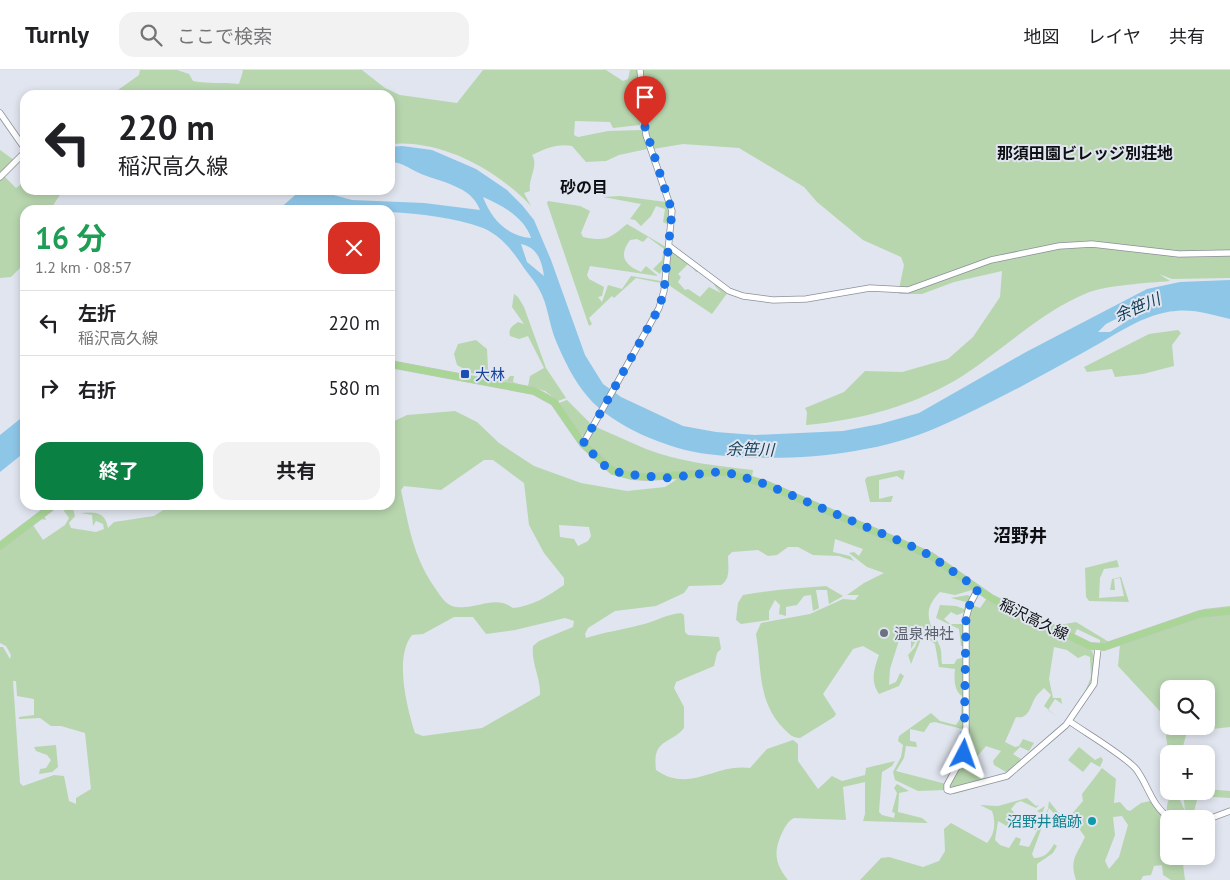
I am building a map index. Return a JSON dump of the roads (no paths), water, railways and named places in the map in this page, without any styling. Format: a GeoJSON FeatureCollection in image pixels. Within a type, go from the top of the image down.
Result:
{"type":"FeatureCollection","features":[{"type":"Feature","properties":{"kind":"main road","name":"稲沢高久線"},"geometry":{"type":"LineString","coordinates":[[395,365],[534,391],[544,395],[562,412],[583,444],[605,466],[623,474],[669,478],[724,472],[765,484],[909,545],[936,560],[978,589],[1038,622],[1098,648]]}},
{"type":"Feature","properties":{"kind":"main road"},"geometry":{"type":"LineString","coordinates":[[0,546],[47,510]]}},
{"type":"Feature","properties":{"kind":"main road"},"geometry":{"type":"LineString","coordinates":[[1098,648],[1200,614],[1230,610]]}},
{"type":"Feature","properties":{"kind":"street"},"geometry":{"type":"LineString","coordinates":[[583,444],[659,308],[664,291],[672,211],[646,134],[640,70]]}},
{"type":"Feature","properties":{"kind":"street"},"geometry":{"type":"LineString","coordinates":[[0,112],[20,143]]}},
{"type":"Feature","properties":{"kind":"street"},"geometry":{"type":"LineString","coordinates":[[0,177],[20,156]]}},
{"type":"Feature","properties":{"kind":"street"},"geometry":{"type":"LineString","coordinates":[[669,246],[729,291],[743,296],[773,300],[806,299],[870,288],[908,290],[991,260],[1039,248],[1068,245],[1092,244],[1179,254],[1230,253]]}},
{"type":"Feature","properties":{"kind":"street"},"geometry":{"type":"LineString","coordinates":[[978,589],[970,604],[966,618],[965,748],[947,790],[950,791],[1007,776],[1069,721],[1094,684],[1098,648]]}},
{"type":"Feature","properties":{"kind":"street"},"geometry":{"type":"LineString","coordinates":[[1069,721],[1131,765],[1141,777],[1156,807],[1160,810]]}},
{"type":"Feature","properties":{"kind":"street"},"geometry":{"type":"LineString","coordinates":[[1215,817],[1230,811]]}},
{"type":"Feature","properties":{"kind":"water","name":"余笹川"},"geometry":{"type":"Polygon","coordinates":[[[395,147],[432,150],[476,169],[507,190],[534,220],[551,260],[585,355],[603,384],[621,397],[683,426],[716,432],[755,435],[843,431],[880,424],[919,413],[1026,352],[1147,289],[1180,282],[1230,280],[1230,319],[1190,311],[1176,311],[1152,316],[974,410],[936,428],[882,446],[823,455],[763,458],[692,452],[643,435],[626,427],[598,408],[583,391],[562,356],[542,295],[537,286],[510,249],[489,231],[472,224],[449,219],[395,212],[395,205],[284,205],[295,195],[333,195],[352,200],[424,203],[480,210],[476,202],[463,190],[419,173],[395,162],[395,147]],[[483,197],[490,212],[501,225],[514,234],[531,238],[524,224],[498,204],[483,197]],[[521,244],[527,262],[544,276],[542,265],[535,251],[521,244]],[[1148,303],[1106,324],[1098,332],[1110,332],[1153,304],[1148,303]]]}},
{"type":"Feature","properties":{"kind":"water"},"geometry":{"type":"Polygon","coordinates":[[[20,419],[20,456],[0,472],[0,435],[20,419]]]}},
{"type":"Feature","properties":{"kind":"place","name":"大林"},"geometry":{"type":"Point","coordinates":[465,374]}},
{"type":"Feature","properties":{"kind":"place","name":"温泉神社"},"geometry":{"type":"Point","coordinates":[884,633]}},
{"type":"Feature","properties":{"kind":"place","name":"沼野井館跡"},"geometry":{"type":"Point","coordinates":[1092,821]}},
{"type":"Feature","properties":{"kind":"district","name":"那須田園ビレッジ別荘地"},"geometry":{"type":"Point","coordinates":[1085,153]}},
{"type":"Feature","properties":{"kind":"district","name":"砂の目"},"geometry":{"type":"Point","coordinates":[584,187]}},
{"type":"Feature","properties":{"kind":"district","name":"沼野井"},"geometry":{"type":"Point","coordinates":[1020,535]}}]}
